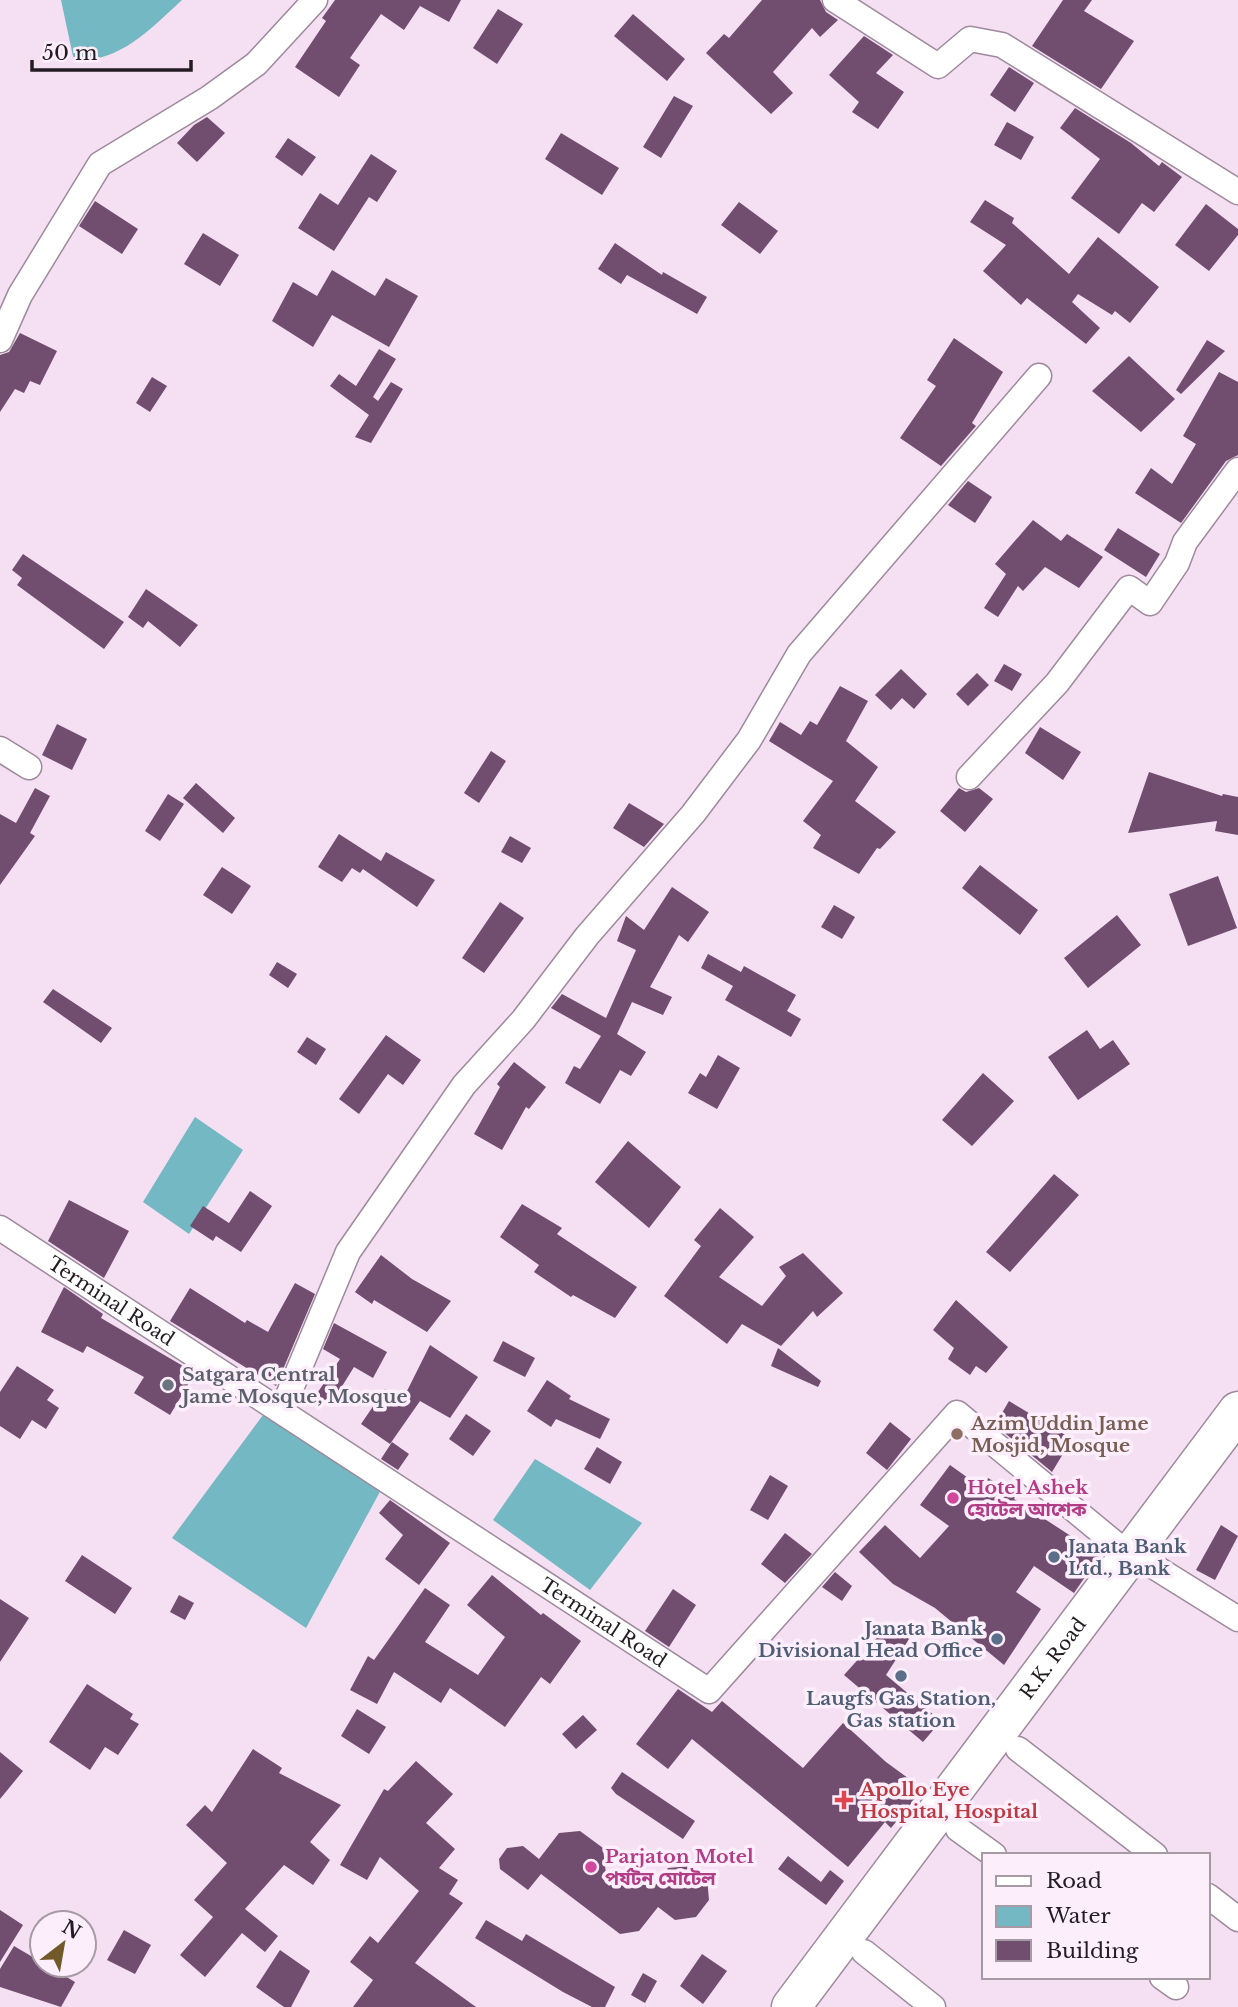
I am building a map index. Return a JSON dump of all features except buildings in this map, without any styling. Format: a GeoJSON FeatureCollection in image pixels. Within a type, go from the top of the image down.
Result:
{"type":"FeatureCollection","features":[{"type":"Feature","properties":{"kind":"highway","name":"R.K. Road"},"geometry":{"type":"LineString","coordinates":[[824,2007],[1018,1749],[1238,1411]]}},
{"type":"Feature","properties":{"kind":"highway","name":"R.K. Road"},"geometry":{"type":"LineString","coordinates":[[791,2007],[1141,1560],[1238,1454]]}},
{"type":"Feature","properties":{"kind":"street"},"geometry":{"type":"LineString","coordinates":[[0,340],[20,295],[100,163],[209,98],[256,64],[315,0]]}},
{"type":"Feature","properties":{"kind":"street"},"geometry":{"type":"LineString","coordinates":[[835,0],[938,66],[970,39],[1002,45],[1238,192]]}},
{"type":"Feature","properties":{"kind":"street"},"geometry":{"type":"LineString","coordinates":[[282,1410],[348,1252],[464,1085],[523,1020],[587,936],[693,814],[749,740],[799,654],[1039,376]]}},
{"type":"Feature","properties":{"kind":"street"},"geometry":{"type":"LineString","coordinates":[[969,777],[1057,683],[1129,588],[1150,603],[1177,563],[1185,542],[1238,470]]}},
{"type":"Feature","properties":{"kind":"street"},"geometry":{"type":"LineString","coordinates":[[0,749],[29,767]]}},
{"type":"Feature","properties":{"kind":"street","name":"Terminal Road"},"geometry":{"type":"LineString","coordinates":[[0,1228],[709,1690],[957,1413],[1141,1560]]}},
{"type":"Feature","properties":{"kind":"street"},"geometry":{"type":"LineString","coordinates":[[1141,1560],[1238,1619]]}},
{"type":"Feature","properties":{"kind":"street"},"geometry":{"type":"LineString","coordinates":[[1018,1749],[1151,1853]]}},
{"type":"Feature","properties":{"kind":"street"},"geometry":{"type":"LineString","coordinates":[[958,1829],[990,1853]]}},
{"type":"Feature","properties":{"kind":"street"},"geometry":{"type":"LineString","coordinates":[[1210,1898],[1238,1919]]}},
{"type":"Feature","properties":{"kind":"street"},"geometry":{"type":"LineString","coordinates":[[864,1952],[933,2007]]}},
{"type":"Feature","properties":{"kind":"water"},"geometry":{"type":"Polygon","coordinates":[[[61,0],[182,0],[121,50],[91,60],[74,61],[61,0]]]}},
{"type":"Feature","properties":{"kind":"water"},"geometry":{"type":"Polygon","coordinates":[[[195,1117],[243,1150],[189,1234],[143,1202],[195,1117]]]}},
{"type":"Feature","properties":{"kind":"water"},"geometry":{"type":"Polygon","coordinates":[[[263,1415],[382,1488],[306,1628],[172,1538],[263,1415]]]}},
{"type":"Feature","properties":{"kind":"water"},"geometry":{"type":"Polygon","coordinates":[[[535,1459],[642,1523],[590,1590],[493,1520],[535,1459]]]}},
{"type":"Feature","properties":{"kind":"place","name":"Satgara Central Jame Mosque, Mosque"},"geometry":{"type":"Point","coordinates":[168,1385]}},
{"type":"Feature","properties":{"kind":"place","name":"Azim Uddin Jame Mosjid, Mosque"},"geometry":{"type":"Point","coordinates":[957,1434]}},
{"type":"Feature","properties":{"kind":"place","name":"Hotel Ashek হোটেল আশেক"},"geometry":{"type":"Point","coordinates":[953,1498]}},
{"type":"Feature","properties":{"kind":"place","name":"Janata Bank Ltd., Bank"},"geometry":{"type":"Point","coordinates":[1054,1557]}},
{"type":"Feature","properties":{"kind":"place","name":"Janata Bank Divisional Head Office"},"geometry":{"type":"Point","coordinates":[997,1639]}},
{"type":"Feature","properties":{"kind":"place","name":"Laugfs Gas Station, Gas station"},"geometry":{"type":"Point","coordinates":[901,1676]}},
{"type":"Feature","properties":{"kind":"place","name":"Apollo Eye Hospital, Hospital"},"geometry":{"type":"Point","coordinates":[844,1800]}},
{"type":"Feature","properties":{"kind":"place","name":"Parjaton Motel পর্যটন মোটেল"},"geometry":{"type":"Point","coordinates":[591,1867]}}]}
